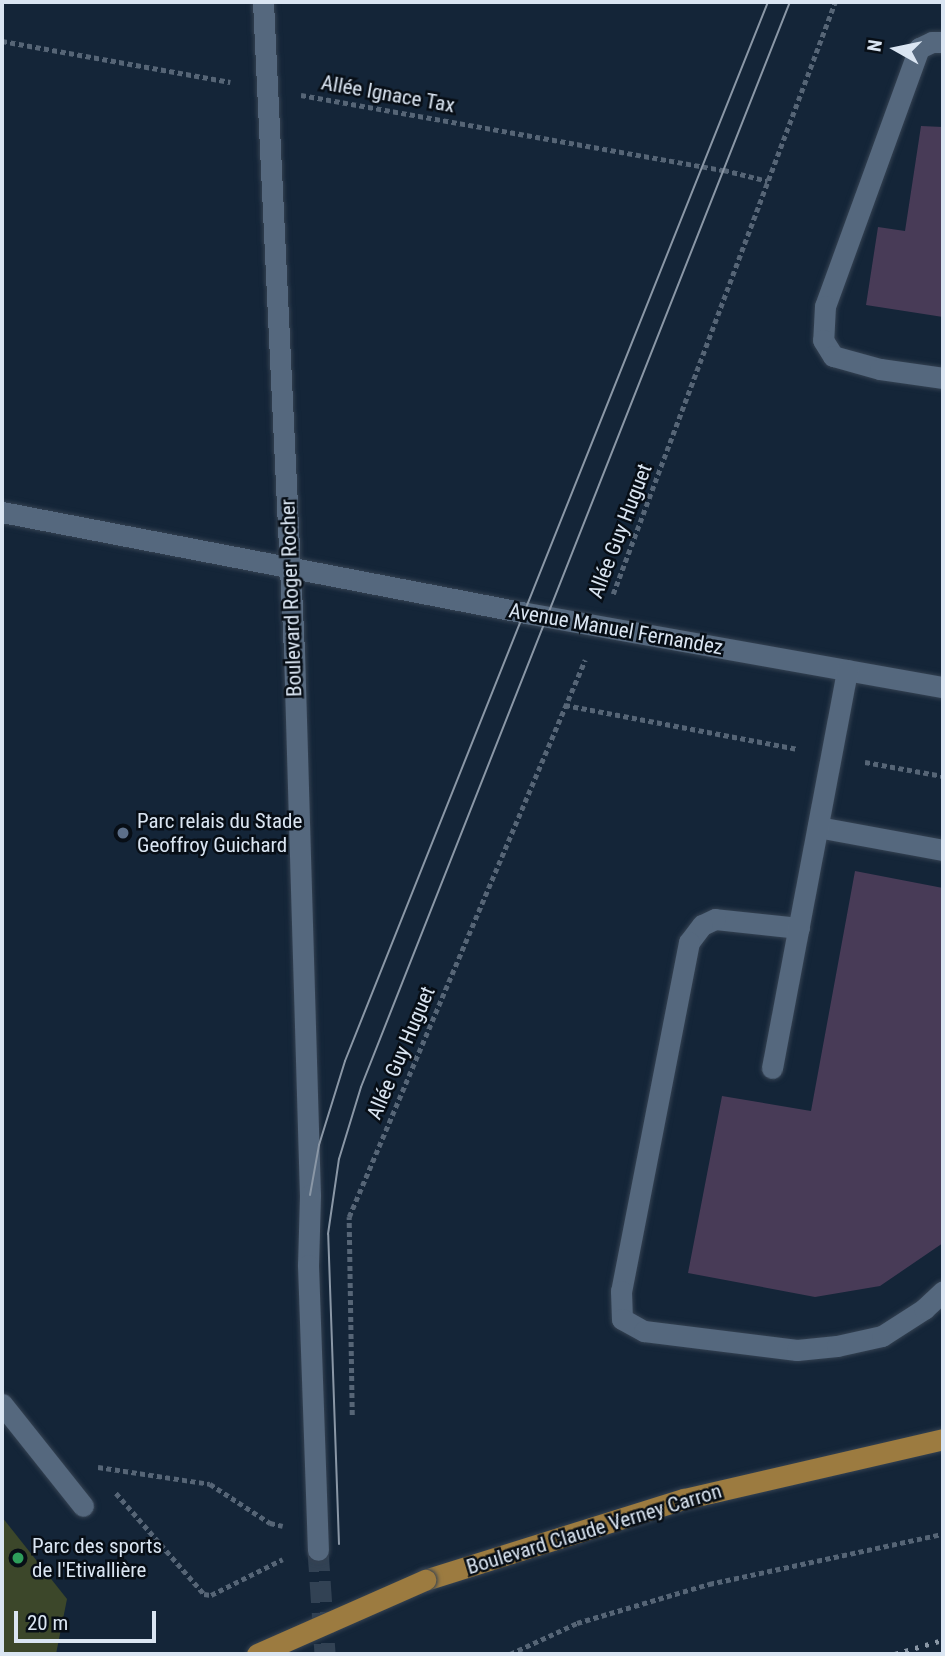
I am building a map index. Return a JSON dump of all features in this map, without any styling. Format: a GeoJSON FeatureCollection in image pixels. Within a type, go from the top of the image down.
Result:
{"type":"FeatureCollection","features":[{"type":"Feature","properties":{"kind":"main road","name":"Boulevard Claude Verney Carron"},"geometry":{"type":"LineString","coordinates":[[257,1654],[425,1580],[684,1499],[943,1439]]}},
{"type":"Feature","properties":{"kind":"street","name":"Boulevard Roger Rocher"},"geometry":{"type":"LineString","coordinates":[[263,2],[265,88],[290,566],[310,1195],[307,1238],[318,1550]]}},
{"type":"Feature","properties":{"kind":"street"},"geometry":{"type":"LineString","coordinates":[[943,42],[932,41],[919,48],[825,306],[823,340],[833,356],[880,369],[943,378]]}},
{"type":"Feature","properties":{"kind":"street","name":"Avenue Manuel Fernandez"},"geometry":{"type":"LineString","coordinates":[[2,512],[943,687]]}},
{"type":"Feature","properties":{"kind":"street"},"geometry":{"type":"LineString","coordinates":[[772,1068],[848,670]]}},
{"type":"Feature","properties":{"kind":"street"},"geometry":{"type":"LineString","coordinates":[[818,827],[943,850]]}},
{"type":"Feature","properties":{"kind":"street"},"geometry":{"type":"LineString","coordinates":[[799,928],[715,919],[702,925],[689,942],[621,1292],[622,1319],[644,1331],[797,1350],[837,1346],[882,1336],[924,1309],[943,1291]]}},
{"type":"Feature","properties":{"kind":"street"},"geometry":{"type":"LineString","coordinates":[[2,1404],[83,1506]]}},
{"type":"Feature","properties":{"kind":"path","name":"Allée Guy Huguet"},"geometry":{"type":"LineString","coordinates":[[352,1422],[349,1217],[601,625],[835,2]]}},
{"type":"Feature","properties":{"kind":"path","name":"Allée Ignace Tax"},"geometry":{"type":"LineString","coordinates":[[2,41],[724,170],[768,181]]}},
{"type":"Feature","properties":{"kind":"path"},"geometry":{"type":"LineString","coordinates":[[565,705],[943,776]]}},
{"type":"Feature","properties":{"kind":"path"},"geometry":{"type":"LineString","coordinates":[[103,1478],[94,1467],[114,1467],[210,1484],[270,1523],[288,1528]]}},
{"type":"Feature","properties":{"kind":"path"},"geometry":{"type":"LineString","coordinates":[[112,1488],[204,1594],[211,1595],[283,1559]]}},
{"type":"Feature","properties":{"kind":"path"},"geometry":{"type":"LineString","coordinates":[[510,1654],[577,1623],[709,1584],[943,1534]]}},
{"type":"Feature","properties":{"kind":"green space","name":"Parc des sports de l'Etivallière"},"geometry":{"type":"Polygon","coordinates":[[[2,1517],[67,1599],[56,1654],[2,1654],[2,1517]]]}},
{"type":"Feature","properties":{"kind":"building"},"geometry":{"type":"Polygon","coordinates":[[[921,126],[943,127],[943,317],[866,305],[878,227],[905,231],[921,126]]]}},
{"type":"Feature","properties":{"kind":"building"},"geometry":{"type":"Polygon","coordinates":[[[855,871],[943,888],[943,1243],[880,1286],[815,1297],[688,1273],[722,1096],[811,1111],[855,871]]]}},
{"type":"Feature","properties":{"kind":"tunnel"},"geometry":{"type":"LineString","coordinates":[[318,1550],[325,1654]]}},
{"type":"Feature","properties":{"kind":"tram line"},"geometry":{"type":"LineString","coordinates":[[310,1195],[319,1145],[345,1061],[768,2]]}},
{"type":"Feature","properties":{"kind":"tram line"},"geometry":{"type":"LineString","coordinates":[[339,1544],[328,1234],[339,1159],[361,1087],[790,2]]}},
{"type":"Feature","properties":{"kind":"railway"},"geometry":{"type":"LineString","coordinates":[[895,1654],[943,1640]]}},
{"type":"Feature","properties":{"kind":"place","name":"Parc relais du Stade Geoffroy Guichard"},"geometry":{"type":"Point","coordinates":[123,833]}},
{"type":"Feature","properties":{"kind":"place","name":"Parc des sports de l'Etivallière"},"geometry":{"type":"Point","coordinates":[18,1558]}}]}
